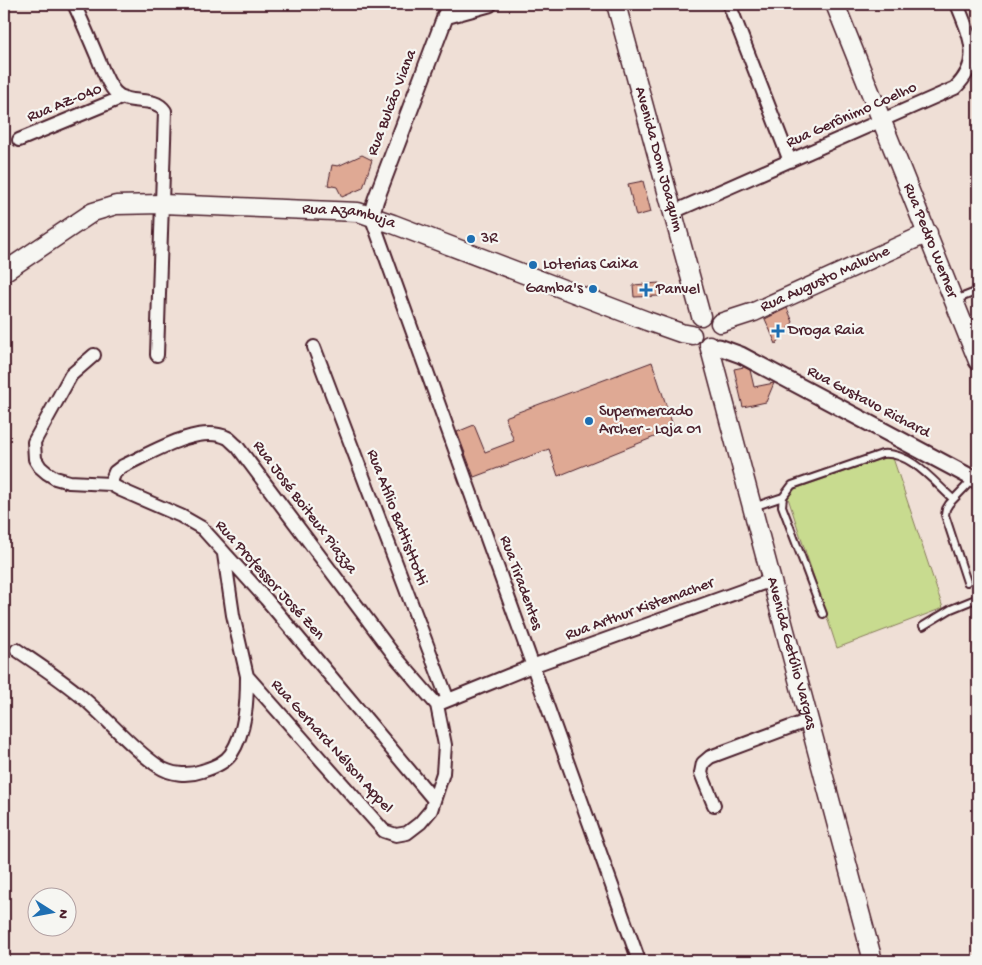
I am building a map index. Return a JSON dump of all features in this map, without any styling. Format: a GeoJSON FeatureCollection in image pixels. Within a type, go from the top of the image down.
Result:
{"type":"FeatureCollection","features":[{"type":"Feature","properties":{"kind":"main road","name":"Avenida Dom Joaquim"},"geometry":{"type":"LineString","coordinates":[[616,4],[701,316]]}},
{"type":"Feature","properties":{"kind":"main road","name":"Rua Pedro Werner"},"geometry":{"type":"LineString","coordinates":[[835,4],[955,300],[978,362]]}},
{"type":"Feature","properties":{"kind":"main road","name":"Rua Azambuja"},"geometry":{"type":"LineString","coordinates":[[4,272],[93,212],[116,205],[162,204],[358,212],[647,321],[692,335]]}},
{"type":"Feature","properties":{"kind":"main road","name":"Rua Augusto Maluche"},"geometry":{"type":"LineString","coordinates":[[715,340],[754,312],[928,233]]}},
{"type":"Feature","properties":{"kind":"main road"},"geometry":{"type":"LineString","coordinates":[[701,316],[712,316],[715,340],[700,344],[692,335],[693,324],[701,316]]}},
{"type":"Feature","properties":{"kind":"main road","name":"Avenida Getúlio Vargas"},"geometry":{"type":"LineString","coordinates":[[715,340],[752,507],[873,961]]}},
{"type":"Feature","properties":{"kind":"street"},"geometry":{"type":"LineString","coordinates":[[74,4],[109,83],[116,93],[130,100],[150,101],[162,106],[165,111],[157,355]]}},
{"type":"Feature","properties":{"kind":"street"},"geometry":{"type":"LineString","coordinates":[[448,10],[490,4]]}},
{"type":"Feature","properties":{"kind":"street"},"geometry":{"type":"LineString","coordinates":[[729,4],[790,160]]}},
{"type":"Feature","properties":{"kind":"street","name":"Rua Gerônimo Coelho"},"geometry":{"type":"LineString","coordinates":[[673,212],[882,121],[955,88],[966,80],[971,74],[976,57],[974,44],[957,4]]}},
{"type":"Feature","properties":{"kind":"street","name":"Rua Bulcão Viana"},"geometry":{"type":"LineString","coordinates":[[371,216],[378,192],[448,10]]}},
{"type":"Feature","properties":{"kind":"street","name":"Rua AZ-040"},"geometry":{"type":"LineString","coordinates":[[19,140],[123,97]]}},
{"type":"Feature","properties":{"kind":"street","name":"Rua Tiradentes"},"geometry":{"type":"LineString","coordinates":[[371,216],[638,961]]}},
{"type":"Feature","properties":{"kind":"street","name":"Rua Gustavo Richard"},"geometry":{"type":"LineString","coordinates":[[715,340],[714,350],[718,347],[741,355],[976,480]]}},
{"type":"Feature","properties":{"kind":"street","name":"Rua Atílio Battisttotti"},"geometry":{"type":"LineString","coordinates":[[314,347],[443,702]]}},
{"type":"Feature","properties":{"kind":"street","name":"Rua Professor José Zen"},"geometry":{"type":"LineString","coordinates":[[94,355],[71,375],[34,442],[35,459],[40,467],[55,478],[69,482],[110,484],[181,516],[202,528],[283,620],[434,800]]}},
{"type":"Feature","properties":{"kind":"street","name":"Rua José Boiteux Piazza"},"geometry":{"type":"LineString","coordinates":[[110,484],[115,472],[123,466],[184,438],[204,434],[228,438],[237,446],[394,655],[443,702]]}},
{"type":"Feature","properties":{"kind":"street","name":"Rua Gerhard Nélson Appel"},"geometry":{"type":"LineString","coordinates":[[224,554],[233,615],[246,676],[384,831],[396,835],[407,833],[420,823],[430,810],[443,773],[445,745],[443,702]]}},
{"type":"Feature","properties":{"kind":"street","name":"Rua Arthur Kistemacher"},"geometry":{"type":"LineString","coordinates":[[443,702],[532,666],[772,580]]}},
{"type":"Feature","properties":{"kind":"street"},"geometry":{"type":"LineString","coordinates":[[17,650],[81,696],[159,766],[181,775],[215,767],[230,755],[239,737],[244,718],[247,701],[246,676]]}},
{"type":"Feature","properties":{"kind":"street"},"geometry":{"type":"LineString","coordinates":[[714,805],[701,773],[703,763],[710,757],[809,720]]}},
{"type":"Feature","properties":{"kind":"lane"},"geometry":{"type":"LineString","coordinates":[[955,300],[978,291]]}},
{"type":"Feature","properties":{"kind":"lane"},"geometry":{"type":"LineString","coordinates":[[823,614],[782,506],[783,497],[792,485],[882,454],[890,453],[907,458],[953,499]]}},
{"type":"Feature","properties":{"kind":"lane"},"geometry":{"type":"LineString","coordinates":[[967,582],[946,515],[946,508],[953,499],[976,480]]}},
{"type":"Feature","properties":{"kind":"lane"},"geometry":{"type":"LineString","coordinates":[[752,507],[783,497]]}},
{"type":"Feature","properties":{"kind":"lane"},"geometry":{"type":"LineString","coordinates":[[924,626],[951,609],[978,598]]}},
{"type":"Feature","properties":{"kind":"green space"},"geometry":{"type":"Polygon","coordinates":[[[892,455],[943,608],[837,648],[786,492],[892,455]]]}},
{"type":"Feature","properties":{"kind":"building"},"geometry":{"type":"Polygon","coordinates":[[[362,155],[372,160],[363,188],[342,197],[337,187],[328,185],[332,165],[338,166],[362,155]]]}},
{"type":"Feature","properties":{"kind":"building"},"geometry":{"type":"Polygon","coordinates":[[[643,181],[651,212],[636,216],[628,184],[643,181]]]}},
{"type":"Feature","properties":{"kind":"building","name":"Panvel"},"geometry":{"type":"Polygon","coordinates":[[[659,283],[660,296],[634,297],[633,285],[659,283]]]}},
{"type":"Feature","properties":{"kind":"building","name":"Droga Raia"},"geometry":{"type":"Polygon","coordinates":[[[787,308],[793,322],[776,344],[765,319],[787,308]]]}},
{"type":"Feature","properties":{"kind":"building","name":"Supermercado Archer - Loja 01"},"geometry":{"type":"Polygon","coordinates":[[[652,362],[674,429],[558,476],[549,449],[474,477],[457,432],[474,425],[485,452],[514,441],[505,417],[652,362]]]}},
{"type":"Feature","properties":{"kind":"building"},"geometry":{"type":"Polygon","coordinates":[[[744,367],[750,370],[754,387],[774,383],[766,402],[743,407],[734,369],[744,367]]]}},
{"type":"Feature","properties":{"kind":"place","name":"3R"},"geometry":{"type":"Point","coordinates":[471,239]}},
{"type":"Feature","properties":{"kind":"place","name":"Loterias Caixa"},"geometry":{"type":"Point","coordinates":[533,265]}},
{"type":"Feature","properties":{"kind":"place","name":"Gamba's"},"geometry":{"type":"Point","coordinates":[593,289]}},
{"type":"Feature","properties":{"kind":"place","name":"Panvel"},"geometry":{"type":"Point","coordinates":[646,290]}},
{"type":"Feature","properties":{"kind":"place","name":"Droga Raia"},"geometry":{"type":"Point","coordinates":[778,331]}},
{"type":"Feature","properties":{"kind":"place","name":"Supermercado Archer - Loja 01"},"geometry":{"type":"Point","coordinates":[589,421]}}]}
